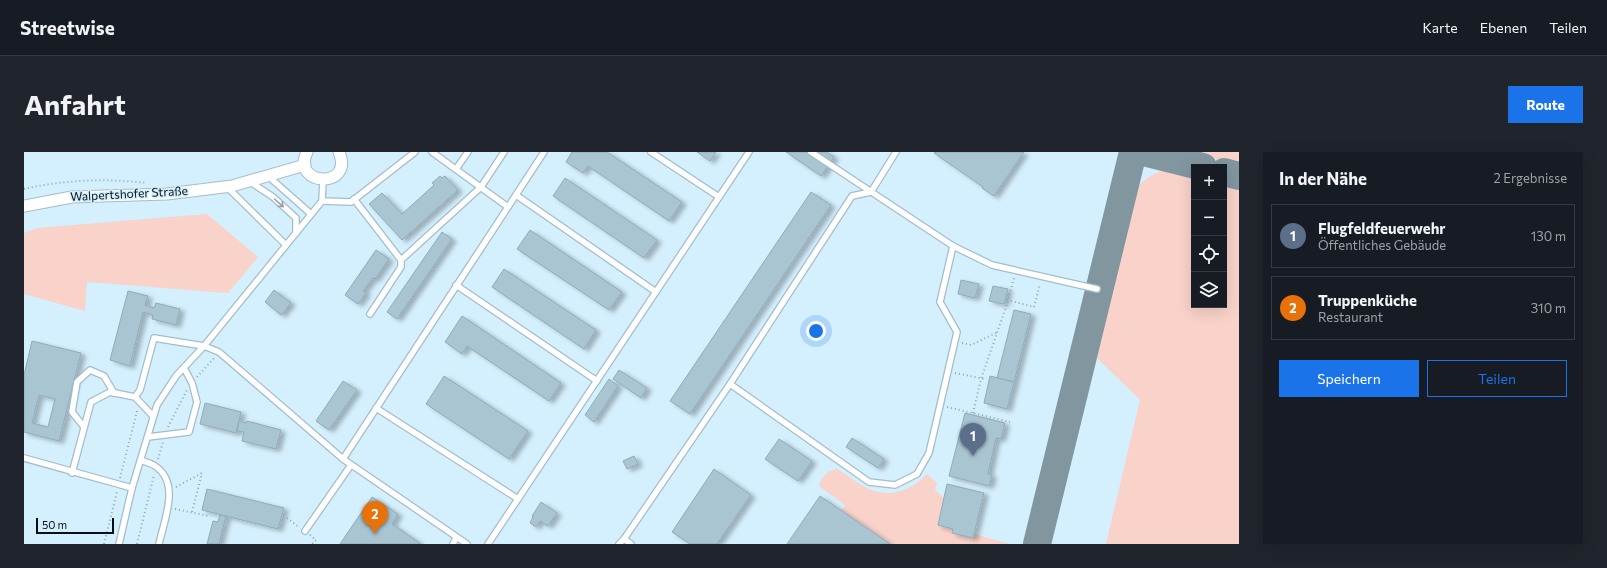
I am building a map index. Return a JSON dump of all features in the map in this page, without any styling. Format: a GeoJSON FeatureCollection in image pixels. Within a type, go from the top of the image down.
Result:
{"type":"FeatureCollection","features":[{"type":"Feature","properties":{"kind":"street"},"geometry":{"type":"LineString","coordinates":[[307,152],[304,159],[305,165],[311,176],[323,180],[334,177],[338,173],[342,162],[339,152]]}},
{"type":"Feature","properties":{"kind":"street","name":"Walpertshofer Straße"},"geometry":{"type":"LineString","coordinates":[[24,206],[72,196],[167,194],[226,186],[305,165]]}},
{"type":"Feature","properties":{"kind":"lane"},"geometry":{"type":"LineString","coordinates":[[322,201],[351,202],[415,152]]}},
{"type":"Feature","properties":{"kind":"lane"},"geometry":{"type":"LineString","coordinates":[[432,152],[508,207]]}},
{"type":"Feature","properties":{"kind":"lane"},"geometry":{"type":"LineString","coordinates":[[456,169],[468,152]]}},
{"type":"Feature","properties":{"kind":"lane"},"geometry":{"type":"LineString","coordinates":[[370,314],[401,267],[402,260],[481,187],[504,152]]}},
{"type":"Feature","properties":{"kind":"lane"},"geometry":{"type":"LineString","coordinates":[[343,459],[544,152]]}},
{"type":"Feature","properties":{"kind":"lane"},"geometry":{"type":"LineString","coordinates":[[650,152],[719,197]]}},
{"type":"Feature","properties":{"kind":"lane"},"geometry":{"type":"LineString","coordinates":[[488,544],[749,152]]}},
{"type":"Feature","properties":{"kind":"lane"},"geometry":{"type":"LineString","coordinates":[[811,152],[953,246],[992,265],[1097,290]]}},
{"type":"Feature","properties":{"kind":"lane"},"geometry":{"type":"LineString","coordinates":[[619,544],[624,539],[730,384],[852,196],[871,192],[896,152]]}},
{"type":"Feature","properties":{"kind":"lane"},"geometry":{"type":"LineString","coordinates":[[267,176],[311,214]]}},
{"type":"Feature","properties":{"kind":"lane"},"geometry":{"type":"LineString","coordinates":[[118,544],[132,488],[157,405],[176,376],[204,346],[322,201],[323,180]]}},
{"type":"Feature","properties":{"kind":"lane"},"geometry":{"type":"LineString","coordinates":[[249,181],[272,197],[296,218],[296,233]]}},
{"type":"Feature","properties":{"kind":"lane"},"geometry":{"type":"LineString","coordinates":[[226,186],[286,245]]}},
{"type":"Feature","properties":{"kind":"lane"},"geometry":{"type":"LineString","coordinates":[[516,195],[656,292]]}},
{"type":"Feature","properties":{"kind":"lane"},"geometry":{"type":"LineString","coordinates":[[354,199],[402,260]]}},
{"type":"Feature","properties":{"kind":"lane"},"geometry":{"type":"LineString","coordinates":[[730,384],[869,482],[895,485],[917,474],[929,453],[955,341],[956,332],[940,302],[953,246]]}},
{"type":"Feature","properties":{"kind":"lane"},"geometry":{"type":"LineString","coordinates":[[456,286],[597,381]]}},
{"type":"Feature","properties":{"kind":"lane"},"geometry":{"type":"LineString","coordinates":[[137,400],[154,338],[204,346],[219,352],[343,459],[456,538],[467,544]]}},
{"type":"Feature","properties":{"kind":"lane"},"geometry":{"type":"LineString","coordinates":[[148,437],[189,432],[197,402],[192,383],[184,368]]}},
{"type":"Feature","properties":{"kind":"lane"},"geometry":{"type":"LineString","coordinates":[[84,427],[72,412],[77,382],[90,370],[104,376],[114,393]]}},
{"type":"Feature","properties":{"kind":"lane"},"geometry":{"type":"LineString","coordinates":[[72,473],[91,402],[110,392],[137,400],[153,416]]}},
{"type":"Feature","properties":{"kind":"lane"},"geometry":{"type":"LineString","coordinates":[[376,408],[518,499]]}},
{"type":"Feature","properties":{"kind":"lane"},"geometry":{"type":"LineString","coordinates":[[24,458],[72,473],[132,488]]}},
{"type":"Feature","properties":{"kind":"lane"},"geometry":{"type":"LineString","coordinates":[[141,460],[156,466],[167,479],[170,490],[159,544]]}},
{"type":"Feature","properties":{"kind":"lane"},"geometry":{"type":"LineString","coordinates":[[305,531],[352,465]]}},
{"type":"Feature","properties":{"kind":"lane"},"geometry":{"type":"LineString","coordinates":[[453,544],[456,538]]}},
{"type":"Feature","properties":{"kind":"lane"},"geometry":{"type":"LineString","coordinates":[[624,539],[631,544]]}},
{"type":"Feature","properties":{"kind":"path"},"geometry":{"type":"LineString","coordinates":[[24,189],[43,184],[124,180],[148,184]]}},
{"type":"Feature","properties":{"kind":"path"},"geometry":{"type":"LineString","coordinates":[[973,413],[981,379],[1008,300],[1016,271]]}},
{"type":"Feature","properties":{"kind":"path"},"geometry":{"type":"LineString","coordinates":[[1008,300],[1034,306],[1042,277]]}},
{"type":"Feature","properties":{"kind":"path"},"geometry":{"type":"LineString","coordinates":[[955,341],[971,345],[997,333]]}},
{"type":"Feature","properties":{"kind":"path"},"geometry":{"type":"LineString","coordinates":[[948,371],[985,379]]}},
{"type":"Feature","properties":{"kind":"path"},"geometry":{"type":"LineString","coordinates":[[104,544],[137,400]]}},
{"type":"Feature","properties":{"kind":"path"},"geometry":{"type":"LineString","coordinates":[[940,406],[1010,422]]}},
{"type":"Feature","properties":{"kind":"path"},"geometry":{"type":"LineString","coordinates":[[170,490],[202,473],[192,512]]}},
{"type":"Feature","properties":{"kind":"path"},"geometry":{"type":"LineString","coordinates":[[167,507],[209,516]]}},
{"type":"Feature","properties":{"kind":"shaded area"},"geometry":{"type":"Polygon","coordinates":[[[1185,152],[1239,152],[1239,165],[1185,152]]]}},
{"type":"Feature","properties":{"kind":"shaded area"},"geometry":{"type":"Polygon","coordinates":[[[1174,169],[1191,173],[1191,308],[1227,308],[1227,183],[1239,186],[1239,544],[1106,544],[1140,400],[1094,355],[1134,193],[1146,179],[1162,171],[1174,169]]]}},
{"type":"Feature","properties":{"kind":"shaded area"},"geometry":{"type":"Polygon","coordinates":[[[207,214],[258,257],[228,293],[87,282],[85,311],[24,294],[24,233],[37,228],[207,214]]]}},
{"type":"Feature","properties":{"kind":"shaded area"},"geometry":{"type":"Polygon","coordinates":[[[837,469],[871,490],[887,493],[902,491],[909,488],[927,474],[937,483],[935,490],[944,498],[938,525],[953,529],[952,533],[973,538],[974,534],[1010,544],[890,544],[842,511],[845,505],[819,486],[825,474],[837,469]]]}},
{"type":"Feature","properties":{"kind":"building"},"geometry":{"type":"Polygon","coordinates":[[[572,152],[607,152],[682,202],[669,221],[588,166],[583,173],[566,162],[572,152]]]}},
{"type":"Feature","properties":{"kind":"building"},"geometry":{"type":"Polygon","coordinates":[[[697,152],[716,152],[710,161],[697,152]]]}},
{"type":"Feature","properties":{"kind":"building"},"geometry":{"type":"Polygon","coordinates":[[[786,152],[827,152],[834,157],[821,176],[786,152]]]}},
{"type":"Feature","properties":{"kind":"building"},"geometry":{"type":"Polygon","coordinates":[[[1024,152],[994,196],[934,153],[1024,152]]]}},
{"type":"Feature","properties":{"kind":"building"},"geometry":{"type":"Polygon","coordinates":[[[440,176],[442,178],[445,176],[458,190],[402,240],[369,204],[382,193],[402,214],[434,185],[432,183],[440,176]]]}},
{"type":"Feature","properties":{"kind":"building"},"geometry":{"type":"Polygon","coordinates":[[[565,178],[657,240],[644,258],[553,196],[565,178]]]}},
{"type":"Feature","properties":{"kind":"building"},"geometry":{"type":"Polygon","coordinates":[[[811,192],[831,205],[690,414],[670,401],[811,192]]]}},
{"type":"Feature","properties":{"kind":"building"},"geometry":{"type":"Polygon","coordinates":[[[530,230],[622,292],[609,310],[517,249],[530,230]]]}},
{"type":"Feature","properties":{"kind":"building"},"geometry":{"type":"Polygon","coordinates":[[[442,232],[452,239],[397,319],[387,312],[442,232]]]}},
{"type":"Feature","properties":{"kind":"building"},"geometry":{"type":"Polygon","coordinates":[[[376,250],[389,259],[375,279],[373,278],[363,291],[366,293],[358,304],[345,295],[376,250]]]}},
{"type":"Feature","properties":{"kind":"building"},"geometry":{"type":"Polygon","coordinates":[[[504,269],[596,330],[584,349],[492,287],[504,269]]]}},
{"type":"Feature","properties":{"kind":"building"},"geometry":{"type":"Polygon","coordinates":[[[961,280],[979,284],[975,298],[958,294],[961,280]]]}},
{"type":"Feature","properties":{"kind":"building"},"geometry":{"type":"Polygon","coordinates":[[[993,286],[1008,289],[1004,304],[989,301],[993,286]]]}},
{"type":"Feature","properties":{"kind":"building"},"geometry":{"type":"Polygon","coordinates":[[[274,290],[291,303],[281,315],[265,302],[274,290]]]}},
{"type":"Feature","properties":{"kind":"building"},"geometry":{"type":"Polygon","coordinates":[[[128,291],[148,296],[145,305],[154,308],[156,303],[180,309],[176,325],[152,319],[153,315],[143,312],[130,366],[110,360],[128,291]]]}},
{"type":"Feature","properties":{"kind":"building"},"geometry":{"type":"Polygon","coordinates":[[[1014,310],[1031,314],[1014,382],[997,378],[1014,310]]]}},
{"type":"Feature","properties":{"kind":"building"},"geometry":{"type":"Polygon","coordinates":[[[462,316],[561,383],[549,401],[467,346],[462,354],[445,342],[462,316]]]}},
{"type":"Feature","properties":{"kind":"building"},"geometry":{"type":"Polygon","coordinates":[[[32,341],[81,353],[59,441],[24,432],[24,375],[32,341]],[[39,395],[32,423],[48,427],[55,399],[39,395]]]}},
{"type":"Feature","properties":{"kind":"building"},"geometry":{"type":"Polygon","coordinates":[[[619,370],[647,388],[641,398],[613,379],[619,370]]]}},
{"type":"Feature","properties":{"kind":"building"},"geometry":{"type":"Polygon","coordinates":[[[444,376],[528,431],[509,459],[426,404],[444,376]]]}},
{"type":"Feature","properties":{"kind":"building"},"geometry":{"type":"Polygon","coordinates":[[[990,376],[1014,382],[1007,409],[984,403],[990,376]]]}},
{"type":"Feature","properties":{"kind":"building"},"geometry":{"type":"Polygon","coordinates":[[[609,379],[618,386],[594,422],[585,415],[609,379]]]}},
{"type":"Feature","properties":{"kind":"building"},"geometry":{"type":"Polygon","coordinates":[[[343,381],[357,390],[329,430],[316,421],[343,381]]]}},
{"type":"Feature","properties":{"kind":"building"},"geometry":{"type":"Polygon","coordinates":[[[205,403],[241,412],[236,433],[200,424],[205,403]]]}},
{"type":"Feature","properties":{"kind":"building"},"geometry":{"type":"Polygon","coordinates":[[[965,413],[1005,423],[1001,439],[996,438],[988,474],[992,475],[989,486],[949,476],[965,413]]]}},
{"type":"Feature","properties":{"kind":"building"},"geometry":{"type":"Polygon","coordinates":[[[239,421],[246,423],[247,421],[281,430],[276,449],[242,441],[244,432],[237,431],[239,421]]]}},
{"type":"Feature","properties":{"kind":"building"},"geometry":{"type":"Polygon","coordinates":[[[852,438],[884,459],[878,468],[846,447],[852,438]]]}},
{"type":"Feature","properties":{"kind":"building"},"geometry":{"type":"Polygon","coordinates":[[[779,439],[812,461],[798,481],[765,459],[779,439]]]}},
{"type":"Feature","properties":{"kind":"building"},"geometry":{"type":"Polygon","coordinates":[[[634,456],[638,464],[627,469],[623,461],[634,456]]]}},
{"type":"Feature","properties":{"kind":"building"},"geometry":{"type":"Polygon","coordinates":[[[714,469],[751,495],[717,544],[690,544],[672,532],[714,469]]]}},
{"type":"Feature","properties":{"kind":"building"},"geometry":{"type":"Polygon","coordinates":[[[947,484],[984,493],[973,538],[952,533],[953,529],[938,525],[947,484]]]}},
{"type":"Feature","properties":{"kind":"building"},"geometry":{"type":"Polygon","coordinates":[[[207,489],[284,508],[278,529],[202,510],[207,489]]]}},
{"type":"Feature","properties":{"kind":"building"},"geometry":{"type":"Polygon","coordinates":[[[820,496],[842,511],[890,544],[787,544],[820,496]]]}},
{"type":"Feature","properties":{"kind":"building"},"geometry":{"type":"Polygon","coordinates":[[[372,497],[398,514],[392,524],[421,544],[340,544],[372,497]]]}},
{"type":"Feature","properties":{"kind":"building"},"geometry":{"type":"Polygon","coordinates":[[[541,502],[557,513],[548,526],[540,521],[536,527],[530,523],[533,517],[532,516],[541,502]]]}},
{"type":"Feature","properties":{"kind":"building"},"geometry":{"type":"Polygon","coordinates":[[[220,515],[226,516],[219,544],[207,544],[213,521],[218,522],[220,515]]]}},
{"type":"Feature","properties":{"kind":"taxiway"},"geometry":{"type":"LineString","coordinates":[[1037,544],[1133,152]]}},
{"type":"Feature","properties":{"kind":"taxiway"},"geometry":{"type":"LineString","coordinates":[[1143,152],[1191,164]]}},
{"type":"Feature","properties":{"kind":"taxiway"},"geometry":{"type":"LineString","coordinates":[[1227,173],[1239,176]]}},
{"type":"Feature","properties":{"kind":"place","name":"Flugfeldfeuerwehr"},"geometry":{"type":"Point","coordinates":[973,456]}},
{"type":"Feature","properties":{"kind":"place","name":"Truppenküche"},"geometry":{"type":"Point","coordinates":[375,534]}}]}
